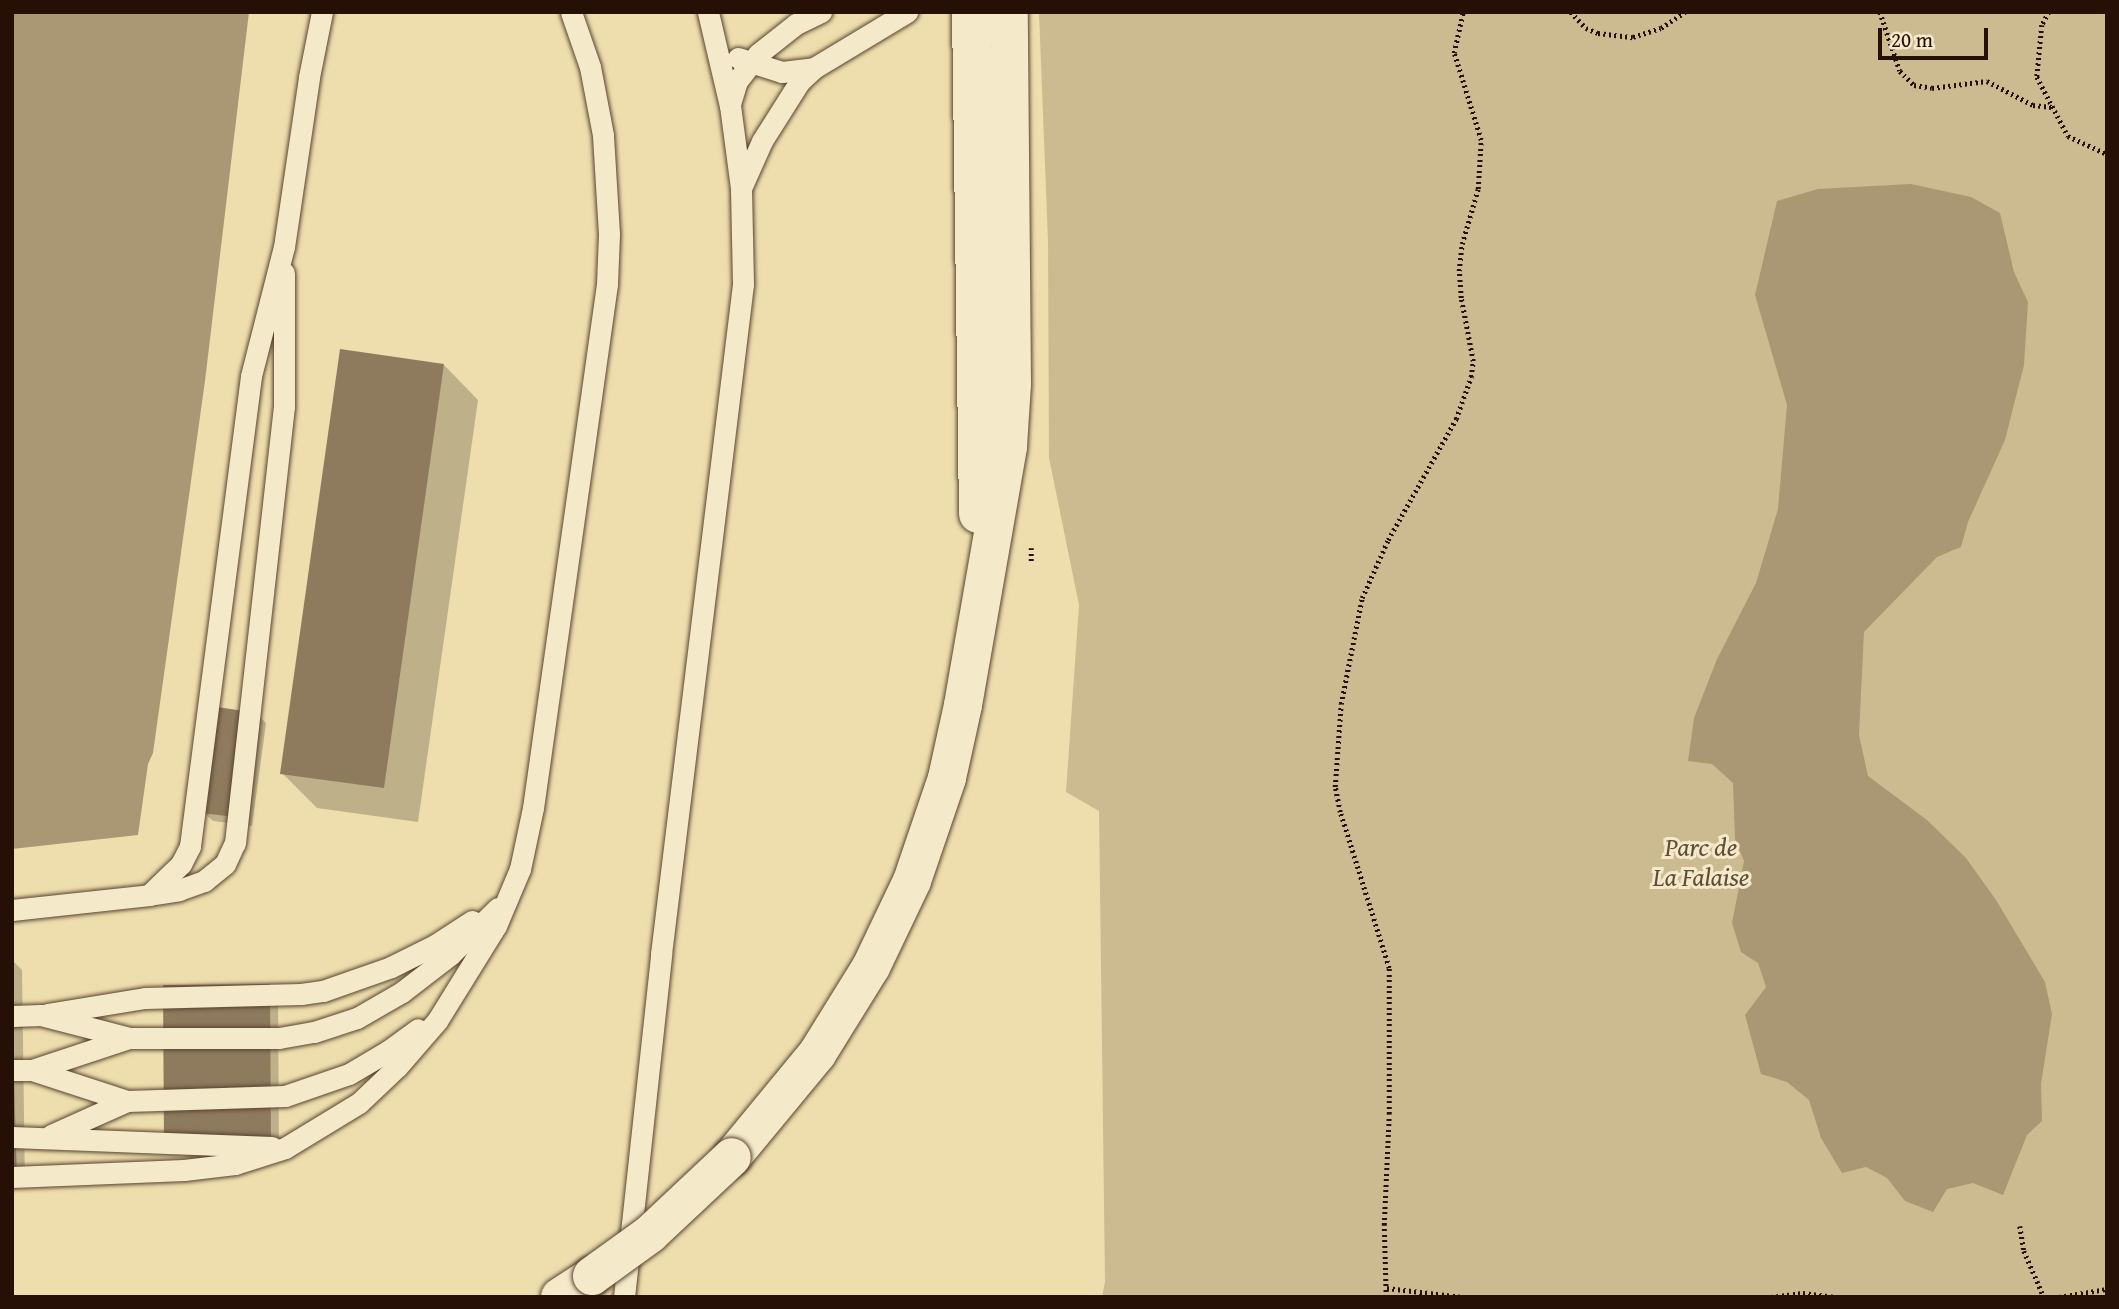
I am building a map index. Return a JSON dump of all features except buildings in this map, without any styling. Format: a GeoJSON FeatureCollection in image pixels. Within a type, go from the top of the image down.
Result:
{"type":"FeatureCollection","features":[{"type":"Feature","properties":{"kind":"street"},"geometry":{"type":"LineString","coordinates":[[971,12],[978,425],[977,614]]}},
{"type":"Feature","properties":{"kind":"street"},"geometry":{"type":"LineString","coordinates":[[560,1297],[650,1234],[732,1157],[817,1054],[871,967],[899,910],[925,847],[947,778],[963,705],[1006,455],[1012,384],[1009,12]]}},
{"type":"Feature","properties":{"kind":"lane"},"geometry":{"type":"LineString","coordinates":[[149,895],[181,864],[194,831],[251,376],[284,247],[309,77],[322,12]]}},
{"type":"Feature","properties":{"kind":"lane"},"geometry":{"type":"LineString","coordinates":[[12,1177],[203,1168],[235,1164],[285,1148],[335,1120],[377,1088],[450,1002],[484,949],[509,897],[520,869],[534,808],[607,284],[609,234],[601,123],[590,67],[571,12]]}},
{"type":"Feature","properties":{"kind":"lane"},"geometry":{"type":"LineString","coordinates":[[624,1297],[675,832],[738,349],[743,284],[741,188],[730,106],[708,12]]}},
{"type":"Feature","properties":{"kind":"lane"},"geometry":{"type":"LineString","coordinates":[[730,106],[737,80],[749,64],[773,40],[821,12]]}},
{"type":"Feature","properties":{"kind":"lane"},"geometry":{"type":"LineString","coordinates":[[717,43],[749,64],[790,73],[814,68],[907,12]]}},
{"type":"Feature","properties":{"kind":"lane"},"geometry":{"type":"LineString","coordinates":[[741,188],[778,113],[814,68]]}},
{"type":"Feature","properties":{"kind":"lane"},"geometry":{"type":"LineString","coordinates":[[12,910],[179,890],[204,881],[225,864],[235,843],[284,407],[284,247]]}},
{"type":"Feature","properties":{"kind":"lane"},"geometry":{"type":"LineString","coordinates":[[12,1016],[41,1015],[145,998],[302,994],[323,991],[369,976],[414,956],[509,897]]}},
{"type":"Feature","properties":{"kind":"lane"},"geometry":{"type":"LineString","coordinates":[[41,1015],[129,1038],[279,1038],[336,1026],[381,1006],[429,972],[509,897]]}},
{"type":"Feature","properties":{"kind":"lane"},"geometry":{"type":"LineString","coordinates":[[22,1070],[127,1101],[285,1096],[370,1063],[450,1002]]}},
{"type":"Feature","properties":{"kind":"lane"},"geometry":{"type":"LineString","coordinates":[[22,1070],[129,1038]]}},
{"type":"Feature","properties":{"kind":"lane"},"geometry":{"type":"LineString","coordinates":[[46,1137],[127,1101]]}},
{"type":"Feature","properties":{"kind":"lane"},"geometry":{"type":"LineString","coordinates":[[12,1137],[285,1148]]}},
{"type":"Feature","properties":{"kind":"path"},"geometry":{"type":"LineString","coordinates":[[1386,1297],[1384,1225],[1390,1114],[1390,968],[1340,812],[1335,787],[1341,704],[1362,598],[1388,540],[1456,419],[1471,377],[1473,361],[1461,298],[1460,271],[1462,244],[1478,189],[1481,140],[1454,52],[1463,12]]}},
{"type":"Feature","properties":{"kind":"path"},"geometry":{"type":"LineString","coordinates":[[1571,12],[1586,28],[1625,37],[1649,33],[1685,12]]}},
{"type":"Feature","properties":{"kind":"path"},"geometry":{"type":"LineString","coordinates":[[1880,12],[1900,71],[1914,85],[1932,88],[1987,81],[2033,105],[2052,107]]}},
{"type":"Feature","properties":{"kind":"path"},"geometry":{"type":"LineString","coordinates":[[2049,12],[2042,25],[2037,77],[2068,136],[2107,154]]}},
{"type":"Feature","properties":{"kind":"path"},"geometry":{"type":"LineString","coordinates":[[2020,1226],[2024,1251],[2044,1297]]}},
{"type":"Feature","properties":{"kind":"path"},"geometry":{"type":"LineString","coordinates":[[1387,1288],[1462,1297]]}},
{"type":"Feature","properties":{"kind":"path"},"geometry":{"type":"LineString","coordinates":[[2059,1297],[2107,1289]]}},
{"type":"Feature","properties":{"kind":"path"},"geometry":{"type":"LineString","coordinates":[[1771,1297],[1803,1293],[1838,1297]]}},
{"type":"Feature","properties":{"kind":"green space","name":"Parc de La Falaise"},"geometry":{"type":"Polygon","coordinates":[[[1039,12],[2107,12],[2107,1297],[1102,1297],[1105,1282],[1099,811],[1066,792],[1079,605],[1049,458],[1048,242],[1039,12]]]}},
{"type":"Feature","properties":{"kind":"shaded area"},"geometry":{"type":"Polygon","coordinates":[[[12,12],[249,12],[205,381],[153,753],[148,764],[138,835],[12,849],[12,12]]]}},
{"type":"Feature","properties":{"kind":"shaded area"},"geometry":{"type":"Polygon","coordinates":[[[1911,184],[1971,197],[2000,213],[2014,272],[2028,302],[2024,365],[2005,440],[1968,522],[1961,547],[1937,557],[1864,632],[1859,735],[1868,776],[1927,820],[1966,858],[1996,900],[2045,982],[2052,1014],[2041,1084],[2042,1121],[2027,1135],[2003,1195],[1973,1183],[1947,1189],[1933,1212],[1905,1201],[1887,1178],[1866,1167],[1842,1173],[1821,1138],[1809,1100],[1787,1082],[1761,1074],[1745,1015],[1766,987],[1758,963],[1741,952],[1732,923],[1744,861],[1735,839],[1733,783],[1712,764],[1688,761],[1694,718],[1717,659],[1756,583],[1778,509],[1787,405],[1755,295],[1777,201],[1818,189],[1911,184]]]}}]}
